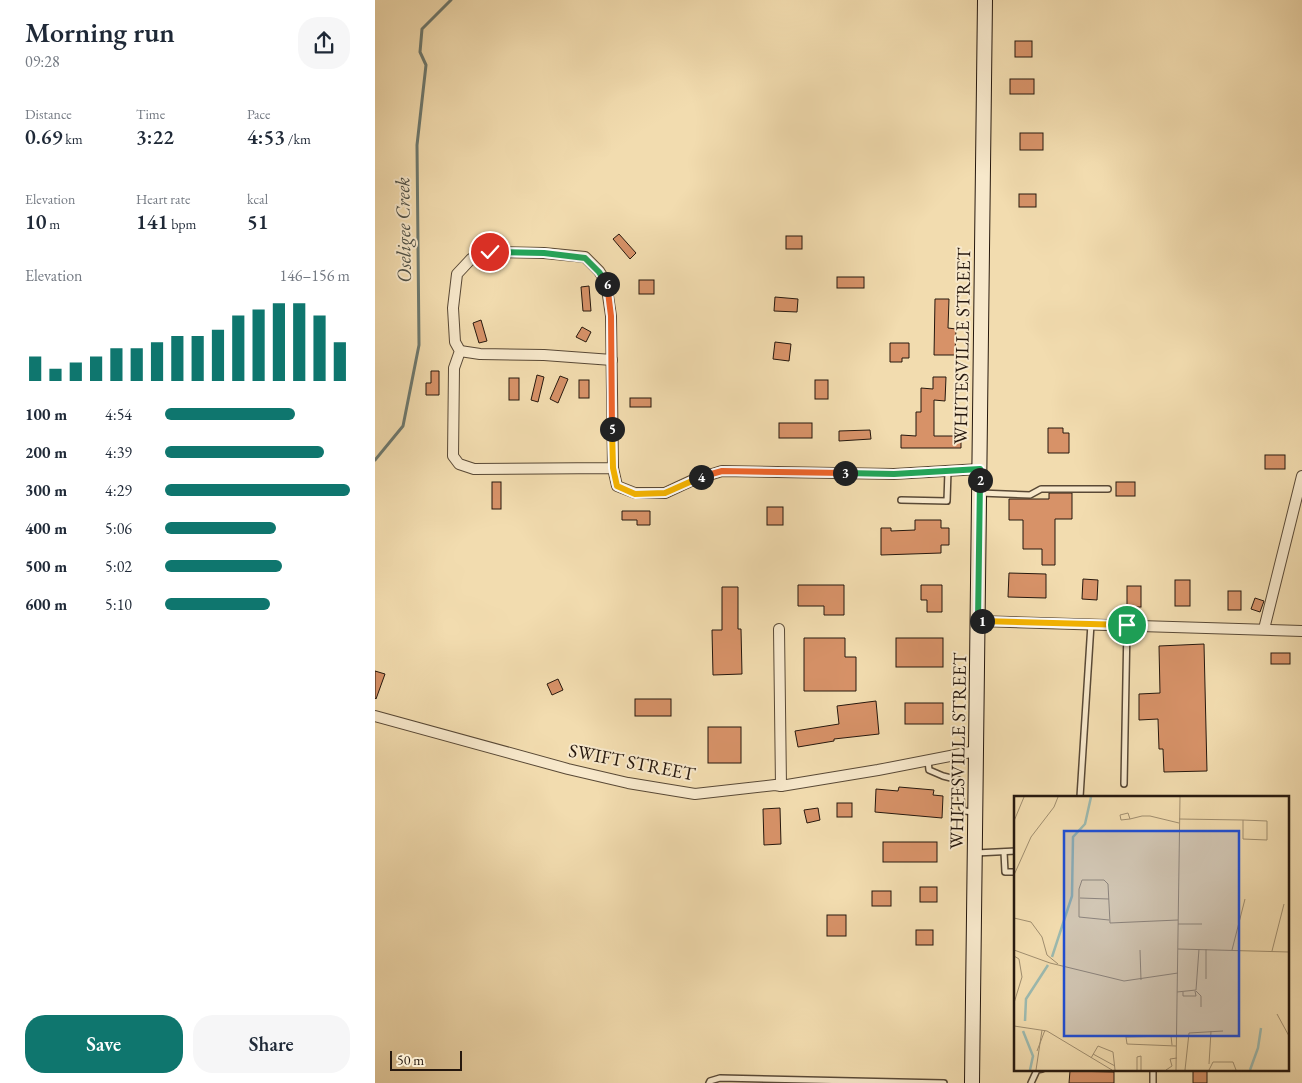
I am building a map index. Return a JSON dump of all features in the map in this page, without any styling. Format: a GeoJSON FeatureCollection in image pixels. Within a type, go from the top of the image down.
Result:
{"type":"FeatureCollection","features":[{"type":"Feature","properties":{"kind":"main road","name":"WHITESVILLE STREET"},"geometry":{"type":"LineString","coordinates":[[972,1083],[985,0]]}},
{"type":"Feature","properties":{"kind":"street"},"geometry":{"type":"LineString","coordinates":[[613,468],[474,469],[459,464],[453,456],[454,368],[460,351],[455,342],[453,308],[457,274],[471,259],[490,252],[544,253],[585,258],[606,282],[611,316],[613,468],[617,486],[635,494],[665,493],[693,480],[722,471],[894,474],[980,469]]}},
{"type":"Feature","properties":{"kind":"street"},"geometry":{"type":"LineString","coordinates":[[460,351],[480,354],[544,355],[612,360]]}},
{"type":"Feature","properties":{"kind":"street"},"geometry":{"type":"LineString","coordinates":[[1264,630],[1302,476]]}},
{"type":"Feature","properties":{"kind":"street"},"geometry":{"type":"LineString","coordinates":[[978,621],[1302,631]]}},
{"type":"Feature","properties":{"kind":"street"},"geometry":{"type":"LineString","coordinates":[[779,629],[781,786]]}},
{"type":"Feature","properties":{"kind":"street","name":"SWIFT STREET"},"geometry":{"type":"LineString","coordinates":[[375,716],[568,769],[628,783],[695,794],[775,785],[781,786],[976,751]]}},
{"type":"Feature","properties":{"kind":"lane"},"geometry":{"type":"LineString","coordinates":[[901,500],[947,501],[948,471]]}},
{"type":"Feature","properties":{"kind":"lane"},"geometry":{"type":"LineString","coordinates":[[979,493],[1031,495],[1041,489],[1108,489]]}},
{"type":"Feature","properties":{"kind":"lane"},"geometry":{"type":"LineString","coordinates":[[1080,796],[1091,624]]}},
{"type":"Feature","properties":{"kind":"lane"},"geometry":{"type":"LineString","coordinates":[[1124,784],[1127,625]]}},
{"type":"Feature","properties":{"kind":"lane"},"geometry":{"type":"LineString","coordinates":[[928,760],[929,770],[959,780],[961,808],[965,811],[975,812]]}},
{"type":"Feature","properties":{"kind":"lane"},"geometry":{"type":"LineString","coordinates":[[975,853],[1014,851]]}},
{"type":"Feature","properties":{"kind":"lane"},"geometry":{"type":"LineString","coordinates":[[1005,852],[1005,872],[1014,872]]}},
{"type":"Feature","properties":{"kind":"lane"},"geometry":{"type":"LineString","coordinates":[[1031,1083],[1037,1070]]}},
{"type":"Feature","properties":{"kind":"lane"},"geometry":{"type":"LineString","coordinates":[[1153,1070],[1153,1083]]}},
{"type":"Feature","properties":{"kind":"lane"},"geometry":{"type":"LineString","coordinates":[[709,1083],[720,1078],[827,1082],[944,1083]]}},
{"type":"Feature","properties":{"kind":"building"},"geometry":{"type":"Polygon","coordinates":[[[1015,41],[1032,41],[1032,57],[1015,57],[1015,41]]]}},
{"type":"Feature","properties":{"kind":"building"},"geometry":{"type":"Polygon","coordinates":[[[1010,79],[1034,79],[1034,94],[1010,94],[1010,79]]]}},
{"type":"Feature","properties":{"kind":"building"},"geometry":{"type":"Polygon","coordinates":[[[1020,133],[1043,133],[1043,150],[1020,150],[1020,133]]]}},
{"type":"Feature","properties":{"kind":"building"},"geometry":{"type":"Polygon","coordinates":[[[1019,194],[1036,194],[1036,207],[1019,207],[1019,194]]]}},
{"type":"Feature","properties":{"kind":"building"},"geometry":{"type":"Polygon","coordinates":[[[619,234],[636,253],[630,259],[613,239],[619,234]]]}},
{"type":"Feature","properties":{"kind":"building"},"geometry":{"type":"Polygon","coordinates":[[[786,236],[802,236],[802,249],[786,249],[786,236]]]}},
{"type":"Feature","properties":{"kind":"building"},"geometry":{"type":"Polygon","coordinates":[[[837,277],[864,277],[864,288],[837,288],[837,277]]]}},
{"type":"Feature","properties":{"kind":"building"},"geometry":{"type":"Polygon","coordinates":[[[639,280],[654,280],[654,294],[639,294],[639,280]]]}},
{"type":"Feature","properties":{"kind":"building"},"geometry":{"type":"Polygon","coordinates":[[[589,286],[591,311],[583,311],[581,287],[589,286]]]}},
{"type":"Feature","properties":{"kind":"building"},"geometry":{"type":"Polygon","coordinates":[[[775,297],[798,299],[797,312],[774,311],[775,297]]]}},
{"type":"Feature","properties":{"kind":"building"},"geometry":{"type":"Polygon","coordinates":[[[935,299],[949,299],[948,328],[956,329],[955,355],[934,355],[935,299]]]}},
{"type":"Feature","properties":{"kind":"building"},"geometry":{"type":"Polygon","coordinates":[[[481,320],[487,341],[479,343],[473,323],[481,320]]]}},
{"type":"Feature","properties":{"kind":"building"},"geometry":{"type":"Polygon","coordinates":[[[582,327],[591,332],[586,342],[576,337],[582,327]]]}},
{"type":"Feature","properties":{"kind":"building"},"geometry":{"type":"Polygon","coordinates":[[[775,342],[791,344],[789,361],[773,359],[775,342]]]}},
{"type":"Feature","properties":{"kind":"building"},"geometry":{"type":"Polygon","coordinates":[[[890,343],[909,343],[909,358],[902,358],[902,362],[890,362],[890,343]]]}},
{"type":"Feature","properties":{"kind":"building"},"geometry":{"type":"Polygon","coordinates":[[[431,371],[439,371],[439,395],[426,395],[426,383],[431,383],[431,371]]]}},
{"type":"Feature","properties":{"kind":"building"},"geometry":{"type":"Polygon","coordinates":[[[537,375],[544,377],[538,402],[531,400],[537,375]]]}},
{"type":"Feature","properties":{"kind":"building"},"geometry":{"type":"Polygon","coordinates":[[[560,376],[568,379],[558,403],[550,399],[560,376]]]}},
{"type":"Feature","properties":{"kind":"building"},"geometry":{"type":"Polygon","coordinates":[[[933,377],[946,377],[945,401],[934,400],[934,436],[961,436],[961,448],[901,448],[901,435],[916,436],[916,412],[921,412],[921,388],[933,389],[933,377]]]}},
{"type":"Feature","properties":{"kind":"building"},"geometry":{"type":"Polygon","coordinates":[[[509,378],[519,378],[519,400],[509,400],[509,378]]]}},
{"type":"Feature","properties":{"kind":"building"},"geometry":{"type":"Polygon","coordinates":[[[579,380],[589,380],[589,398],[579,398],[579,380]]]}},
{"type":"Feature","properties":{"kind":"building"},"geometry":{"type":"Polygon","coordinates":[[[815,380],[828,380],[828,399],[815,399],[815,380]]]}},
{"type":"Feature","properties":{"kind":"building"},"geometry":{"type":"Polygon","coordinates":[[[630,398],[651,398],[651,407],[630,407],[630,398]]]}},
{"type":"Feature","properties":{"kind":"building"},"geometry":{"type":"Polygon","coordinates":[[[779,423],[812,423],[812,438],[779,438],[779,423]]]}},
{"type":"Feature","properties":{"kind":"building"},"geometry":{"type":"Polygon","coordinates":[[[1048,428],[1063,428],[1063,433],[1069,433],[1069,453],[1048,453],[1048,428]]]}},
{"type":"Feature","properties":{"kind":"building"},"geometry":{"type":"Polygon","coordinates":[[[870,430],[871,439],[839,441],[839,431],[870,430]]]}},
{"type":"Feature","properties":{"kind":"building"},"geometry":{"type":"Polygon","coordinates":[[[1265,455],[1285,455],[1285,469],[1265,469],[1265,455]]]}},
{"type":"Feature","properties":{"kind":"building"},"geometry":{"type":"Polygon","coordinates":[[[492,482],[501,482],[501,509],[492,509],[492,482]]]}},
{"type":"Feature","properties":{"kind":"building"},"geometry":{"type":"Polygon","coordinates":[[[1116,482],[1135,482],[1135,496],[1116,496],[1116,482]]]}},
{"type":"Feature","properties":{"kind":"building"},"geometry":{"type":"Polygon","coordinates":[[[1049,493],[1072,493],[1072,519],[1055,519],[1055,565],[1042,565],[1042,549],[1023,549],[1023,520],[1009,520],[1009,499],[1049,499],[1049,493]]]}},
{"type":"Feature","properties":{"kind":"building"},"geometry":{"type":"Polygon","coordinates":[[[767,507],[783,507],[783,525],[767,525],[767,507]]]}},
{"type":"Feature","properties":{"kind":"building"},"geometry":{"type":"Polygon","coordinates":[[[622,511],[650,511],[650,525],[637,525],[637,520],[622,520],[622,511]]]}},
{"type":"Feature","properties":{"kind":"building"},"geometry":{"type":"Polygon","coordinates":[[[915,520],[941,520],[941,528],[949,528],[949,545],[941,545],[941,553],[881,555],[881,528],[891,528],[891,531],[915,530],[915,520]]]}},
{"type":"Feature","properties":{"kind":"building"},"geometry":{"type":"Polygon","coordinates":[[[1009,573],[1046,574],[1046,598],[1008,597],[1009,573]]]}},
{"type":"Feature","properties":{"kind":"building"},"geometry":{"type":"Polygon","coordinates":[[[1083,579],[1098,580],[1097,600],[1082,599],[1083,579]]]}},
{"type":"Feature","properties":{"kind":"building"},"geometry":{"type":"Polygon","coordinates":[[[1175,580],[1190,580],[1190,606],[1175,606],[1175,580]]]}},
{"type":"Feature","properties":{"kind":"building"},"geometry":{"type":"Polygon","coordinates":[[[798,585],[844,585],[844,615],[824,615],[824,606],[798,606],[798,585]]]}},
{"type":"Feature","properties":{"kind":"building"},"geometry":{"type":"Polygon","coordinates":[[[921,585],[942,585],[942,612],[927,612],[927,600],[921,600],[921,585]]]}},
{"type":"Feature","properties":{"kind":"building"},"geometry":{"type":"Polygon","coordinates":[[[1127,586],[1141,586],[1141,607],[1127,607],[1127,586]]]}},
{"type":"Feature","properties":{"kind":"building"},"geometry":{"type":"Polygon","coordinates":[[[722,587],[738,587],[738,629],[741,629],[742,674],[713,675],[712,630],[722,630],[722,587]]]}},
{"type":"Feature","properties":{"kind":"building"},"geometry":{"type":"Polygon","coordinates":[[[1228,591],[1241,591],[1241,610],[1228,610],[1228,591]]]}},
{"type":"Feature","properties":{"kind":"building"},"geometry":{"type":"Polygon","coordinates":[[[1255,598],[1264,601],[1260,612],[1251,609],[1255,598]]]}},
{"type":"Feature","properties":{"kind":"building"},"geometry":{"type":"Polygon","coordinates":[[[804,638],[845,638],[845,657],[856,657],[856,691],[804,691],[804,638]]]}},
{"type":"Feature","properties":{"kind":"building"},"geometry":{"type":"Polygon","coordinates":[[[896,638],[943,638],[943,667],[896,667],[896,638]]]}},
{"type":"Feature","properties":{"kind":"building"},"geometry":{"type":"Polygon","coordinates":[[[1204,644],[1207,771],[1164,772],[1163,749],[1159,749],[1158,719],[1139,720],[1139,694],[1160,693],[1159,646],[1204,644]]]}},
{"type":"Feature","properties":{"kind":"building"},"geometry":{"type":"Polygon","coordinates":[[[1271,653],[1290,653],[1290,664],[1271,664],[1271,653]]]}},
{"type":"Feature","properties":{"kind":"building"},"geometry":{"type":"Polygon","coordinates":[[[375,671],[385,674],[376,699],[375,698],[375,671]]]}},
{"type":"Feature","properties":{"kind":"building"},"geometry":{"type":"Polygon","coordinates":[[[558,679],[563,690],[552,695],[547,684],[558,679]]]}},
{"type":"Feature","properties":{"kind":"building"},"geometry":{"type":"Polygon","coordinates":[[[635,699],[671,699],[671,716],[635,716],[635,699]]]}},
{"type":"Feature","properties":{"kind":"building"},"geometry":{"type":"Polygon","coordinates":[[[876,701],[879,734],[834,739],[834,741],[798,747],[795,731],[839,724],[837,706],[876,701]]]}},
{"type":"Feature","properties":{"kind":"building"},"geometry":{"type":"Polygon","coordinates":[[[905,703],[943,703],[943,724],[905,724],[905,703]]]}},
{"type":"Feature","properties":{"kind":"building"},"geometry":{"type":"Polygon","coordinates":[[[708,727],[741,727],[741,763],[708,763],[708,727]]]}},
{"type":"Feature","properties":{"kind":"building"},"geometry":{"type":"Polygon","coordinates":[[[899,787],[934,790],[933,795],[943,796],[942,818],[875,812],[876,789],[898,791],[899,787]]]}},
{"type":"Feature","properties":{"kind":"building"},"geometry":{"type":"Polygon","coordinates":[[[837,803],[852,803],[852,817],[837,817],[837,803]]]}},
{"type":"Feature","properties":{"kind":"building"},"geometry":{"type":"Polygon","coordinates":[[[780,808],[781,844],[764,845],[763,809],[780,808]]]}},
{"type":"Feature","properties":{"kind":"building"},"geometry":{"type":"Polygon","coordinates":[[[818,808],[820,820],[807,823],[804,810],[818,808]]]}},
{"type":"Feature","properties":{"kind":"building"},"geometry":{"type":"Polygon","coordinates":[[[883,842],[937,842],[937,862],[883,862],[883,842]]]}},
{"type":"Feature","properties":{"kind":"building"},"geometry":{"type":"Polygon","coordinates":[[[920,887],[937,887],[937,902],[920,902],[920,887]]]}},
{"type":"Feature","properties":{"kind":"building"},"geometry":{"type":"Polygon","coordinates":[[[872,891],[891,891],[891,906],[872,906],[872,891]]]}},
{"type":"Feature","properties":{"kind":"building"},"geometry":{"type":"Polygon","coordinates":[[[827,915],[846,915],[846,936],[827,936],[827,915]]]}},
{"type":"Feature","properties":{"kind":"building"},"geometry":{"type":"Polygon","coordinates":[[[916,930],[933,930],[933,945],[916,945],[916,930]]]}},
{"type":"Feature","properties":{"kind":"building"},"geometry":{"type":"Polygon","coordinates":[[[1193,1070],[1207,1070],[1207,1083],[1193,1083],[1193,1070]]]}},
{"type":"Feature","properties":{"kind":"building"},"geometry":{"type":"Polygon","coordinates":[[[1070,1071],[1114,1072],[1114,1083],[1069,1083],[1070,1071]]]}},
{"type":"Feature","properties":{"kind":"waterway","name":"Oseligee Creek"},"geometry":{"type":"LineString","coordinates":[[375,460],[403,426],[419,345],[417,145],[426,65],[420,52],[422,29],[451,0]]}},
{"type":"Feature","properties":{"kind":"route"},"geometry":{"type":"LineString","coordinates":[[490,252],[544,253],[585,258],[606,282],[611,316],[613,468],[617,486],[635,494],[665,493],[693,480],[722,471],[894,474],[980,469],[978,621],[1127,625]]}}]}
